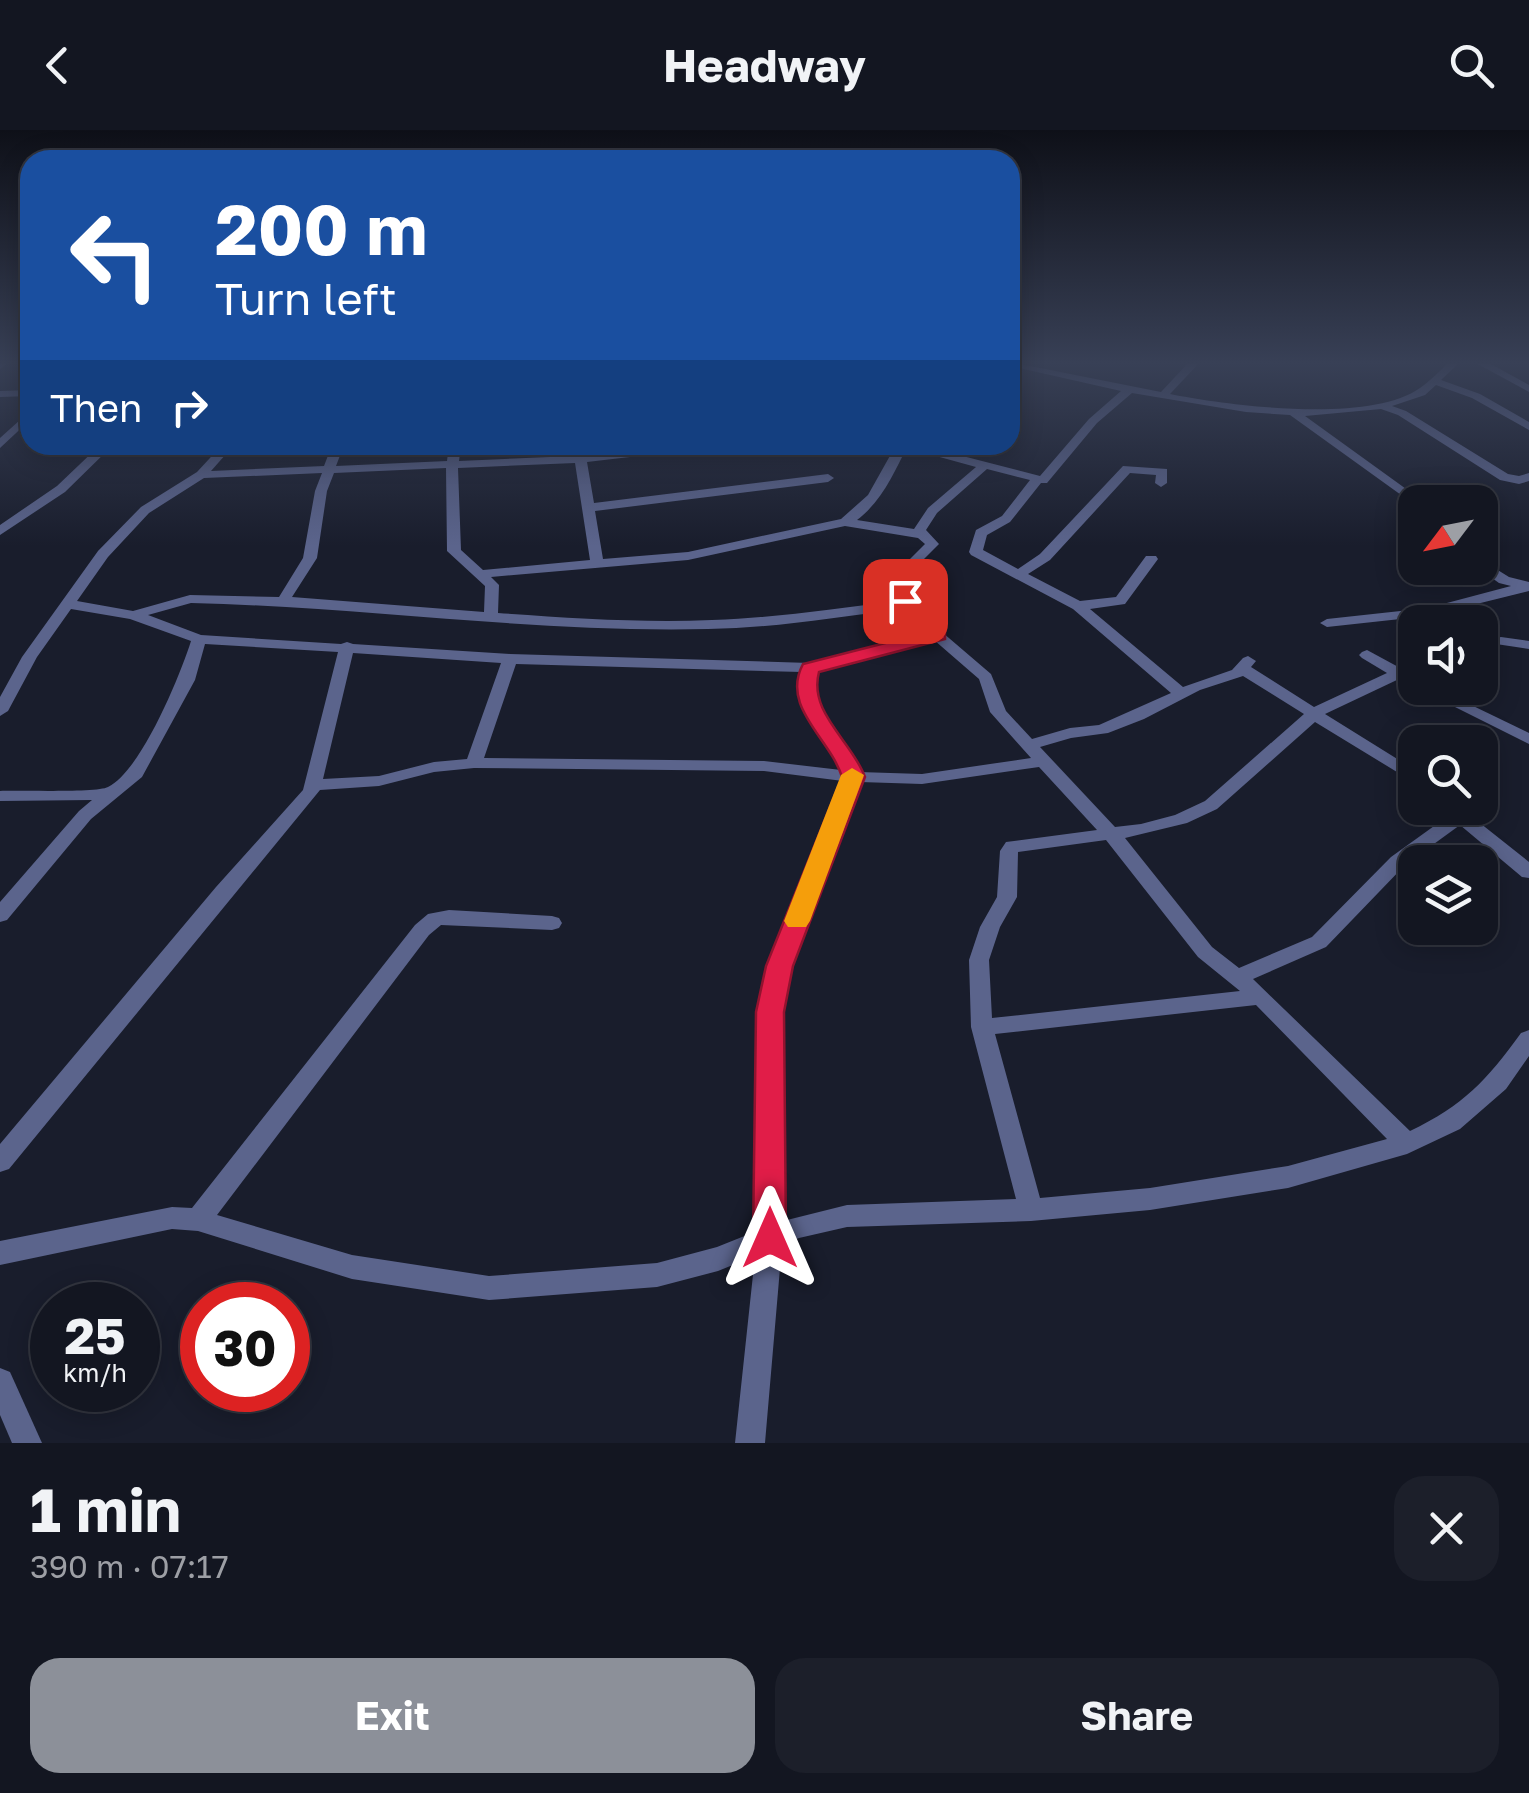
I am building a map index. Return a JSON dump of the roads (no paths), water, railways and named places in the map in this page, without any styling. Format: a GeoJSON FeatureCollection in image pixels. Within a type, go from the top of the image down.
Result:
{"type":"FeatureCollection","features":[{"type":"Feature","properties":{"kind":"street"},"geometry":{"type":"LineString","coordinates":[[943,455],[982,468],[1042,480],[1091,423]]}},
{"type":"Feature","properties":{"kind":"street"},"geometry":{"type":"LineString","coordinates":[[1308,423],[1398,489]]}},
{"type":"Feature","properties":{"kind":"street"},"geometry":{"type":"LineString","coordinates":[[1418,423],[1504,477],[1529,477]]}},
{"type":"Feature","properties":{"kind":"street"},"geometry":{"type":"LineString","coordinates":[[0,531],[61,489],[97,455]]}},
{"type":"Feature","properties":{"kind":"street"},"geometry":{"type":"LineString","coordinates":[[0,711],[30,657],[103,554],[136,518],[166,494],[201,474],[219,455]]}},
{"type":"Feature","properties":{"kind":"street"},"geometry":{"type":"LineString","coordinates":[[283,601],[310,558],[321,491],[335,455]]}},
{"type":"Feature","properties":{"kind":"street"},"geometry":{"type":"LineString","coordinates":[[454,455],[454,550],[492,585],[491,616]]}},
{"type":"Feature","properties":{"kind":"street"},"geometry":{"type":"LineString","coordinates":[[201,474],[452,466],[552,455]]}},
{"type":"Feature","properties":{"kind":"street"},"geometry":{"type":"LineString","coordinates":[[579,455],[598,563]]}},
{"type":"Feature","properties":{"kind":"street"},"geometry":{"type":"LineString","coordinates":[[846,522],[890,474],[898,455]]}},
{"type":"Feature","properties":{"kind":"street"},"geometry":{"type":"LineString","coordinates":[[920,534],[932,511],[982,468]]}},
{"type":"Feature","properties":{"kind":"street"},"geometry":{"type":"LineString","coordinates":[[1021,573],[1046,557],[1127,469],[1164,472],[1161,483]]}},
{"type":"Feature","properties":{"kind":"street"},"geometry":{"type":"LineString","coordinates":[[587,508],[828,478]]}},
{"type":"Feature","properties":{"kind":"street"},"geometry":{"type":"LineString","coordinates":[[1037,480],[1006,520],[982,533],[974,549],[1078,606],[1182,693]]}},
{"type":"Feature","properties":{"kind":"street"},"geometry":{"type":"LineString","coordinates":[[481,574],[707,553],[846,522],[920,534],[932,544],[914,562],[902,604]]}},
{"type":"Feature","properties":{"kind":"street"},"geometry":{"type":"LineString","coordinates":[[1078,606],[1120,601],[1150,559]]}},
{"type":"Feature","properties":{"kind":"street"},"geometry":{"type":"LineString","coordinates":[[1498,576],[1528,587]]}},
{"type":"Feature","properties":{"kind":"street"},"geometry":{"type":"LineString","coordinates":[[1327,623],[1428,612],[1528,587]]}},
{"type":"Feature","properties":{"kind":"street"},"geometry":{"type":"LineString","coordinates":[[133,615],[190,599],[283,601],[576,623],[755,624],[902,604],[986,677],[994,706],[1109,832],[1205,952],[1262,997],[1407,1144]]}},
{"type":"Feature","properties":{"kind":"street"},"geometry":{"type":"LineString","coordinates":[[67,604],[133,615],[199,638],[510,659],[810,668],[938,635]]}},
{"type":"Feature","properties":{"kind":"street"},"geometry":{"type":"LineString","coordinates":[[0,915],[106,794],[136,773],[144,762],[186,680],[199,638]]}},
{"type":"Feature","properties":{"kind":"street"},"geometry":{"type":"LineString","coordinates":[[1501,641],[1529,645]]}},
{"type":"Feature","properties":{"kind":"street"},"geometry":{"type":"LineString","coordinates":[[0,1162],[315,785],[347,646]]}},
{"type":"Feature","properties":{"kind":"street"},"geometry":{"type":"LineString","coordinates":[[1367,654],[1397,674]]}},
{"type":"Feature","properties":{"kind":"street"},"geometry":{"type":"LineString","coordinates":[[474,763],[510,659]]}},
{"type":"Feature","properties":{"kind":"street"},"geometry":{"type":"LineString","coordinates":[[1028,745],[1070,733],[1102,730],[1245,665],[1398,767]]}},
{"type":"Feature","properties":{"kind":"street"},"geometry":{"type":"LineString","coordinates":[[750,1443],[770,1238],[770,1012],[780,966],[853,777],[848,760],[807,701],[805,686],[810,668]]}},
{"type":"Feature","properties":{"kind":"street"},"geometry":{"type":"LineString","coordinates":[[1031,1210],[982,1027],[979,960],[1007,897],[1009,851],[1022,843],[1142,830],[1211,805],[1315,713],[1397,674]]}},
{"type":"Feature","properties":{"kind":"street"},"geometry":{"type":"LineString","coordinates":[[1460,705],[1529,738]]}},
{"type":"Feature","properties":{"kind":"street"},"geometry":{"type":"LineString","coordinates":[[315,785],[379,781],[434,766],[474,763],[764,766],[853,777],[944,778],[1042,761]]}},
{"type":"Feature","properties":{"kind":"street"},"geometry":{"type":"LineString","coordinates":[[0,796],[106,794]]}},
{"type":"Feature","properties":{"kind":"street"},"geometry":{"type":"LineString","coordinates":[[1235,978],[1318,942],[1332,932],[1398,861],[1440,825]]}},
{"type":"Feature","properties":{"kind":"street"},"geometry":{"type":"LineString","coordinates":[[1471,825],[1529,872]]}},
{"type":"Feature","properties":{"kind":"street"},"geometry":{"type":"LineString","coordinates":[[198,1220],[422,930],[435,919],[552,923]]}},
{"type":"Feature","properties":{"kind":"street"},"geometry":{"type":"LineString","coordinates":[[982,1027],[1262,997]]}},
{"type":"Feature","properties":{"kind":"street"},"geometry":{"type":"LineString","coordinates":[[0,1253],[146,1222],[198,1220],[352,1267],[489,1288],[657,1275],[847,1216],[1031,1210],[1150,1199],[1288,1177],[1407,1144],[1452,1122],[1480,1102],[1529,1039]]}},
{"type":"Feature","properties":{"kind":"street"},"geometry":{"type":"LineString","coordinates":[[0,1382],[27,1443]]}}]}
